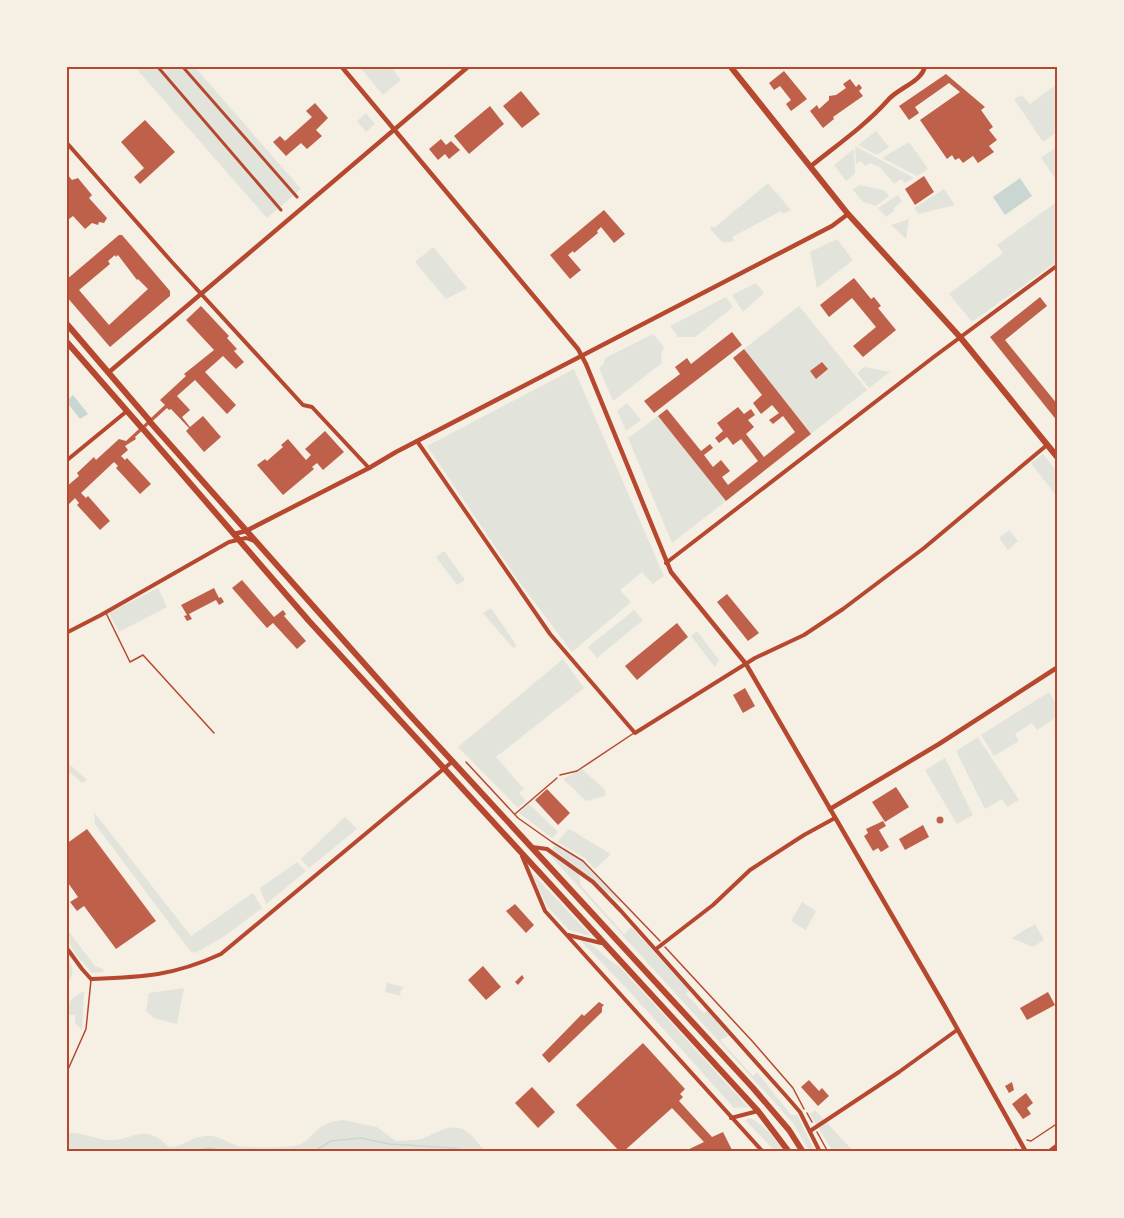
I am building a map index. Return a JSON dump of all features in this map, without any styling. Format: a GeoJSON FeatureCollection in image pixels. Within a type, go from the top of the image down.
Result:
{"type":"FeatureCollection","features":[{"type":"Feature","properties":{"kind":"main road"},"geometry":{"type":"LineString","coordinates":[[730,66],[848,214],[960,337],[1058,458]]}},
{"type":"Feature","properties":{"kind":"main road"},"geometry":{"type":"LineString","coordinates":[[66,323],[318,613],[753,1088],[789,1130],[803,1152]]}},
{"type":"Feature","properties":{"kind":"main road"},"geometry":{"type":"LineString","coordinates":[[66,341],[309,621],[758,1111],[789,1152]]}},
{"type":"Feature","properties":{"kind":"main road"},"geometry":{"type":"LineString","coordinates":[[200,495],[208,488]]}},
{"type":"Feature","properties":{"kind":"main road"},"geometry":{"type":"LineString","coordinates":[[309,621],[318,613]]}},
{"type":"Feature","properties":{"kind":"main road"},"geometry":{"type":"LineString","coordinates":[[399,721],[408,713]]}},
{"type":"Feature","properties":{"kind":"main road"},"geometry":{"type":"LineString","coordinates":[[502,833],[511,825]]}},
{"type":"Feature","properties":{"kind":"main road"},"geometry":{"type":"LineString","coordinates":[[1050,1152],[1058,1146]]}},
{"type":"Feature","properties":{"kind":"street"},"geometry":{"type":"LineString","coordinates":[[157,66],[281,210]]}},
{"type":"Feature","properties":{"kind":"street"},"geometry":{"type":"LineString","coordinates":[[182,66],[297,197]]}},
{"type":"Feature","properties":{"kind":"street"},"geometry":{"type":"LineString","coordinates":[[341,66],[581,355],[671,572],[746,664],[1026,1152]]}},
{"type":"Feature","properties":{"kind":"street"},"geometry":{"type":"LineString","coordinates":[[108,373],[469,66]]}},
{"type":"Feature","properties":{"kind":"street"},"geometry":{"type":"LineString","coordinates":[[811,166],[877,112],[888,99],[918,77],[924,71],[925,66]]}},
{"type":"Feature","properties":{"kind":"street"},"geometry":{"type":"LineString","coordinates":[[66,142],[303,405],[312,406],[369,468]]}},
{"type":"Feature","properties":{"kind":"street"},"geometry":{"type":"LineString","coordinates":[[66,633],[236,536],[832,226],[848,214]]}},
{"type":"Feature","properties":{"kind":"street"},"geometry":{"type":"LineString","coordinates":[[666,562],[1058,265]]}},
{"type":"Feature","properties":{"kind":"street"},"geometry":{"type":"LineString","coordinates":[[66,461],[127,411]]}},
{"type":"Feature","properties":{"kind":"street"},"geometry":{"type":"LineString","coordinates":[[417,441],[550,634],[635,733],[746,664],[804,635],[888,576],[1048,445]]}},
{"type":"Feature","properties":{"kind":"street"},"geometry":{"type":"LineString","coordinates":[[236,536],[255,542]]}},
{"type":"Feature","properties":{"kind":"street"},"geometry":{"type":"LineString","coordinates":[[830,809],[1011,699],[1058,667]]}},
{"type":"Feature","properties":{"kind":"street"},"geometry":{"type":"LineString","coordinates":[[66,947],[92,979],[146,977],[174,972],[221,954],[453,761]]}},
{"type":"Feature","properties":{"kind":"street"},"geometry":{"type":"LineString","coordinates":[[656,949],[713,905],[750,870],[835,818]]}},
{"type":"Feature","properties":{"kind":"street"},"geometry":{"type":"LineString","coordinates":[[531,847],[547,849],[593,882],[761,1065],[800,1113],[820,1152]]}},
{"type":"Feature","properties":{"kind":"street"},"geometry":{"type":"LineString","coordinates":[[520,853],[546,911],[763,1152]]}},
{"type":"Feature","properties":{"kind":"street"},"geometry":{"type":"LineString","coordinates":[[567,935],[602,943]]}},
{"type":"Feature","properties":{"kind":"street"},"geometry":{"type":"LineString","coordinates":[[810,1131],[957,1030]]}},
{"type":"Feature","properties":{"kind":"street"},"geometry":{"type":"LineString","coordinates":[[732,1118],[758,1111]]}},
{"type":"Feature","properties":{"kind":"lane"},"geometry":{"type":"LineString","coordinates":[[106,612],[130,662],[143,655],[214,733]]}},
{"type":"Feature","properties":{"kind":"lane"},"geometry":{"type":"LineString","coordinates":[[560,775],[577,771],[635,733]]}},
{"type":"Feature","properties":{"kind":"lane"},"geometry":{"type":"LineString","coordinates":[[66,1074],[88,1022],[92,979]]}},
{"type":"Feature","properties":{"kind":"path"},"geometry":{"type":"LineString","coordinates":[[515,814],[560,775]]}},
{"type":"Feature","properties":{"kind":"path"},"geometry":{"type":"LineString","coordinates":[[1027,1140],[1031,1141],[1058,1123]]}},
{"type":"Feature","properties":{"kind":"path"},"geometry":{"type":"LineString","coordinates":[[1013,1152],[1016,1149]]}},
{"type":"Feature","properties":{"kind":"shaded area"},"geometry":{"type":"Polygon","coordinates":[[[134,66],[194,66],[301,189],[267,218],[134,66]]]}},
{"type":"Feature","properties":{"kind":"shaded area"},"geometry":{"type":"Polygon","coordinates":[[[359,66],[390,66],[401,80],[383,95],[359,66]]]}},
{"type":"Feature","properties":{"kind":"shaded area"},"geometry":{"type":"Polygon","coordinates":[[[1058,83],[1058,131],[1043,142],[1014,99],[1022,95],[1030,104],[1058,83]]]}},
{"type":"Feature","properties":{"kind":"shaded area"},"geometry":{"type":"Polygon","coordinates":[[[366,113],[375,124],[366,132],[357,121],[366,113]]]}},
{"type":"Feature","properties":{"kind":"shaded area"},"geometry":{"type":"Polygon","coordinates":[[[876,131],[889,147],[877,155],[858,145],[876,131]]]}},
{"type":"Feature","properties":{"kind":"shaded area"},"geometry":{"type":"Polygon","coordinates":[[[909,142],[928,169],[917,176],[882,158],[909,142]]]}},
{"type":"Feature","properties":{"kind":"shaded area"},"geometry":{"type":"Polygon","coordinates":[[[855,146],[914,178],[905,183],[901,179],[894,184],[881,168],[870,163],[865,166],[861,161],[856,164],[855,146]]]}},
{"type":"Feature","properties":{"kind":"shaded area"},"geometry":{"type":"Polygon","coordinates":[[[1058,146],[1058,180],[1057,181],[1041,158],[1058,146]]]}},
{"type":"Feature","properties":{"kind":"shaded area"},"geometry":{"type":"Polygon","coordinates":[[[854,149],[855,174],[846,181],[834,165],[854,149]]]}},
{"type":"Feature","properties":{"kind":"shaded area"},"geometry":{"type":"Polygon","coordinates":[[[1020,178],[1032,196],[1005,215],[993,197],[1020,178]]]}},
{"type":"Feature","properties":{"kind":"shaded area"},"geometry":{"type":"Polygon","coordinates":[[[768,183],[791,210],[783,214],[781,211],[732,237],[734,241],[723,243],[710,229],[712,226],[714,228],[768,183]]]}},
{"type":"Feature","properties":{"kind":"shaded area"},"geometry":{"type":"Polygon","coordinates":[[[859,185],[884,190],[889,196],[876,206],[863,202],[853,190],[859,185]]]}},
{"type":"Feature","properties":{"kind":"shaded area"},"geometry":{"type":"Polygon","coordinates":[[[944,189],[955,205],[918,214],[914,208],[944,189]]]}},
{"type":"Feature","properties":{"kind":"shaded area"},"geometry":{"type":"Polygon","coordinates":[[[898,195],[902,201],[886,217],[878,208],[898,195]]]}},
{"type":"Feature","properties":{"kind":"shaded area"},"geometry":{"type":"Polygon","coordinates":[[[1058,201],[1058,261],[972,322],[949,294],[1003,253],[997,245],[1058,201]]]}},
{"type":"Feature","properties":{"kind":"shaded area"},"geometry":{"type":"Polygon","coordinates":[[[909,219],[906,239],[891,225],[909,219]]]}},
{"type":"Feature","properties":{"kind":"shaded area"},"geometry":{"type":"Polygon","coordinates":[[[837,239],[853,260],[817,288],[810,252],[837,239]]]}},
{"type":"Feature","properties":{"kind":"shaded area"},"geometry":{"type":"Polygon","coordinates":[[[433,247],[467,288],[446,299],[415,262],[433,247]]]}},
{"type":"Feature","properties":{"kind":"shaded area"},"geometry":{"type":"Polygon","coordinates":[[[756,283],[764,293],[743,312],[732,295],[756,283]]]}},
{"type":"Feature","properties":{"kind":"shaded area"},"geometry":{"type":"Polygon","coordinates":[[[726,297],[733,307],[695,337],[678,337],[670,326],[726,297]]]}},
{"type":"Feature","properties":{"kind":"shaded area"},"geometry":{"type":"Polygon","coordinates":[[[799,306],[867,390],[811,434],[744,349],[799,306]]]}},
{"type":"Feature","properties":{"kind":"shaded area"},"geometry":{"type":"Polygon","coordinates":[[[653,334],[664,347],[661,354],[662,363],[613,401],[599,368],[603,365],[605,358],[653,334]]]}},
{"type":"Feature","properties":{"kind":"shaded area"},"geometry":{"type":"Polygon","coordinates":[[[864,367],[890,372],[869,388],[857,373],[864,367]]]}},
{"type":"Feature","properties":{"kind":"shaded area"},"geometry":{"type":"Polygon","coordinates":[[[574,369],[664,576],[653,584],[642,572],[620,590],[631,602],[572,652],[517,579],[427,446],[574,369]]]}},
{"type":"Feature","properties":{"kind":"shaded area"},"geometry":{"type":"Polygon","coordinates":[[[73,395],[88,414],[80,419],[66,401],[73,395]]]}},
{"type":"Feature","properties":{"kind":"shaded area"},"geometry":{"type":"Polygon","coordinates":[[[627,403],[641,420],[626,431],[617,411],[627,403]]]}},
{"type":"Feature","properties":{"kind":"shaded area"},"geometry":{"type":"Polygon","coordinates":[[[658,416],[726,501],[672,543],[628,438],[658,416]]]}},
{"type":"Feature","properties":{"kind":"shaded area"},"geometry":{"type":"Polygon","coordinates":[[[1043,454],[1058,473],[1058,498],[1031,463],[1043,454]]]}},
{"type":"Feature","properties":{"kind":"shaded area"},"geometry":{"type":"Polygon","coordinates":[[[1009,530],[1018,541],[1008,550],[999,538],[1009,530]]]}},
{"type":"Feature","properties":{"kind":"shaded area"},"geometry":{"type":"Polygon","coordinates":[[[444,551],[465,580],[457,585],[436,557],[444,551]]]}},
{"type":"Feature","properties":{"kind":"shaded area"},"geometry":{"type":"Polygon","coordinates":[[[158,588],[167,607],[119,632],[109,613],[158,588]]]}},
{"type":"Feature","properties":{"kind":"shaded area"},"geometry":{"type":"Polygon","coordinates":[[[491,608],[517,646],[513,648],[483,613],[491,608]]]}},
{"type":"Feature","properties":{"kind":"shaded area"},"geometry":{"type":"Polygon","coordinates":[[[634,610],[643,620],[597,658],[588,647],[634,610]]]}},
{"type":"Feature","properties":{"kind":"shaded area"},"geometry":{"type":"Polygon","coordinates":[[[697,631],[719,660],[715,667],[691,636],[697,631]]]}},
{"type":"Feature","properties":{"kind":"shaded area"},"geometry":{"type":"Polygon","coordinates":[[[563,659],[584,688],[496,757],[524,789],[519,793],[526,801],[518,808],[458,747],[563,659]]]}},
{"type":"Feature","properties":{"kind":"shaded area"},"geometry":{"type":"Polygon","coordinates":[[[1049,692],[1058,706],[1058,716],[1037,730],[1032,723],[1015,734],[1019,741],[994,756],[981,735],[1049,692]]]}},
{"type":"Feature","properties":{"kind":"shaded area"},"geometry":{"type":"Polygon","coordinates":[[[978,737],[1019,800],[1007,807],[1002,799],[985,809],[956,751],[978,737]]]}},
{"type":"Feature","properties":{"kind":"shaded area"},"geometry":{"type":"Polygon","coordinates":[[[945,758],[973,815],[957,824],[925,770],[945,758]]]}},
{"type":"Feature","properties":{"kind":"shaded area"},"geometry":{"type":"Polygon","coordinates":[[[66,761],[87,780],[82,783],[71,773],[66,778],[66,761]]]}},
{"type":"Feature","properties":{"kind":"shaded area"},"geometry":{"type":"Polygon","coordinates":[[[582,769],[605,790],[605,796],[586,801],[563,779],[582,769]]]}},
{"type":"Feature","properties":{"kind":"shaded area"},"geometry":{"type":"Polygon","coordinates":[[[529,804],[558,832],[552,838],[519,813],[529,804]]]}},
{"type":"Feature","properties":{"kind":"shaded area"},"geometry":{"type":"Polygon","coordinates":[[[94,812],[191,936],[253,893],[262,908],[225,936],[195,953],[190,951],[95,824],[94,812]]]}},
{"type":"Feature","properties":{"kind":"shaded area"},"geometry":{"type":"Polygon","coordinates":[[[345,817],[357,829],[309,868],[301,859],[345,817]]]}},
{"type":"Feature","properties":{"kind":"shaded area"},"geometry":{"type":"Polygon","coordinates":[[[569,829],[611,854],[595,869],[585,858],[557,842],[569,829]]]}},
{"type":"Feature","properties":{"kind":"shaded area"},"geometry":{"type":"Polygon","coordinates":[[[555,845],[583,861],[622,902],[620,903],[552,849],[555,845]]]}},
{"type":"Feature","properties":{"kind":"shaded area"},"geometry":{"type":"Polygon","coordinates":[[[548,853],[579,874],[581,886],[624,934],[631,927],[689,990],[686,994],[704,1013],[708,1011],[730,1035],[720,1040],[753,1076],[757,1072],[791,1115],[797,1115],[815,1152],[810,1152],[793,1123],[548,853]]]}},
{"type":"Feature","properties":{"kind":"shaded area"},"geometry":{"type":"Polygon","coordinates":[[[297,862],[306,871],[266,904],[260,888],[297,862]]]}},
{"type":"Feature","properties":{"kind":"shaded area"},"geometry":{"type":"Polygon","coordinates":[[[531,872],[591,936],[569,930],[547,906],[531,872]]]}},
{"type":"Feature","properties":{"kind":"shaded area"},"geometry":{"type":"Polygon","coordinates":[[[802,902],[816,911],[806,930],[791,921],[802,902]]]}},
{"type":"Feature","properties":{"kind":"shaded area"},"geometry":{"type":"Polygon","coordinates":[[[1035,924],[1044,940],[1033,947],[1011,938],[1035,924]]]}},
{"type":"Feature","properties":{"kind":"shaded area"},"geometry":{"type":"Polygon","coordinates":[[[66,928],[95,966],[103,969],[104,972],[92,973],[83,963],[71,947],[66,928]]]}},
{"type":"Feature","properties":{"kind":"shaded area"},"geometry":{"type":"Polygon","coordinates":[[[579,939],[619,966],[748,1107],[734,1108],[579,939]]]}},
{"type":"Feature","properties":{"kind":"shaded area"},"geometry":{"type":"Polygon","coordinates":[[[66,956],[72,969],[72,976],[68,983],[66,983],[66,956]]]}},
{"type":"Feature","properties":{"kind":"shaded area"},"geometry":{"type":"Polygon","coordinates":[[[387,983],[404,987],[400,992],[401,996],[385,992],[387,983]]]}},
{"type":"Feature","properties":{"kind":"shaded area"},"geometry":{"type":"Polygon","coordinates":[[[184,988],[177,1024],[154,1018],[146,1011],[149,993],[184,988]]]}},
{"type":"Feature","properties":{"kind":"shaded area"},"geometry":{"type":"Polygon","coordinates":[[[84,991],[82,1030],[75,1023],[75,1015],[69,1015],[69,1002],[84,991]]]}},
{"type":"Feature","properties":{"kind":"shaded area"},"geometry":{"type":"Polygon","coordinates":[[[815,1110],[854,1152],[833,1152],[810,1114],[815,1110]]]}},
{"type":"Feature","properties":{"kind":"shaded area"},"geometry":{"type":"Polygon","coordinates":[[[749,1118],[763,1127],[785,1152],[776,1152],[745,1120],[749,1118]]]}},
{"type":"Feature","properties":{"kind":"shaded area"},"geometry":{"type":"Polygon","coordinates":[[[343,1120],[377,1127],[396,1141],[421,1139],[443,1129],[459,1128],[467,1132],[488,1152],[66,1152],[66,1133],[108,1140],[145,1134],[160,1139],[169,1147],[202,1136],[216,1137],[243,1147],[294,1146],[304,1142],[323,1126],[343,1120]]]}},
{"type":"Feature","properties":{"kind":"building"},"geometry":{"type":"Polygon","coordinates":[[[784,71],[807,99],[791,111],[786,104],[791,100],[780,86],[774,90],[769,83],[784,71]]]}},
{"type":"Feature","properties":{"kind":"building"},"geometry":{"type":"Polygon","coordinates":[[[946,74],[985,107],[981,110],[993,127],[989,130],[997,140],[989,146],[994,152],[978,163],[973,156],[963,163],[959,158],[955,160],[952,155],[947,159],[920,120],[960,92],[949,83],[915,107],[919,113],[909,120],[899,106],[946,74]]]}},
{"type":"Feature","properties":{"kind":"building"},"geometry":{"type":"Polygon","coordinates":[[[850,79],[856,87],[859,84],[862,88],[859,91],[863,96],[833,117],[834,119],[823,128],[810,111],[817,105],[819,109],[829,100],[829,96],[836,95],[846,88],[843,84],[850,79]]]}},
{"type":"Feature","properties":{"kind":"building"},"geometry":{"type":"Polygon","coordinates":[[[521,91],[540,114],[522,128],[503,106],[521,91]]]}},
{"type":"Feature","properties":{"kind":"building"},"geometry":{"type":"Polygon","coordinates":[[[315,103],[328,118],[316,130],[322,136],[307,149],[301,143],[286,156],[273,142],[280,136],[285,141],[312,117],[306,111],[315,103]]]}},
{"type":"Feature","properties":{"kind":"building"},"geometry":{"type":"Polygon","coordinates":[[[490,106],[504,124],[469,154],[454,136],[490,106]]]}},
{"type":"Feature","properties":{"kind":"building"},"geometry":{"type":"Polygon","coordinates":[[[145,120],[175,152],[140,184],[134,177],[144,168],[121,142],[145,120]]]}},
{"type":"Feature","properties":{"kind":"building"},"geometry":{"type":"Polygon","coordinates":[[[441,139],[446,145],[451,141],[460,150],[449,159],[445,154],[438,160],[429,149],[441,139]]]}},
{"type":"Feature","properties":{"kind":"building"},"geometry":{"type":"Polygon","coordinates":[[[66,173],[72,180],[78,178],[92,195],[89,198],[107,218],[104,223],[99,222],[98,225],[92,223],[85,229],[73,216],[69,219],[66,216],[66,173]]]}},
{"type":"Feature","properties":{"kind":"building"},"geometry":{"type":"Polygon","coordinates":[[[924,176],[934,192],[915,205],[905,189],[924,176]]]}},
{"type":"Feature","properties":{"kind":"building"},"geometry":{"type":"Polygon","coordinates":[[[604,210],[625,234],[614,243],[601,227],[598,233],[574,253],[573,251],[568,255],[581,270],[570,279],[550,255],[604,210]]]}},
{"type":"Feature","properties":{"kind":"building"},"geometry":{"type":"Polygon","coordinates":[[[119,235],[122,235],[170,291],[170,296],[110,347],[66,296],[66,280],[119,235]],[[115,255],[108,261],[110,264],[79,290],[109,325],[148,289],[137,280],[118,255],[116,257],[115,255]]]}},
{"type":"Feature","properties":{"kind":"building"},"geometry":{"type":"Polygon","coordinates":[[[854,278],[871,299],[874,297],[881,306],[878,308],[896,330],[863,357],[853,346],[876,327],[852,298],[829,317],[820,305],[854,278]]]}},
{"type":"Feature","properties":{"kind":"building"},"geometry":{"type":"Polygon","coordinates":[[[1040,297],[1047,306],[1005,340],[1058,405],[1058,422],[990,337],[1040,297]]]}},
{"type":"Feature","properties":{"kind":"building"},"geometry":{"type":"Polygon","coordinates":[[[201,306],[229,336],[227,338],[237,349],[234,351],[244,362],[236,369],[223,356],[205,372],[236,405],[227,414],[195,380],[177,396],[190,410],[182,417],[190,427],[203,416],[221,437],[204,452],[186,431],[189,428],[171,409],[167,408],[135,437],[136,439],[125,446],[128,450],[121,456],[125,460],[127,458],[151,484],[140,494],[116,468],[118,466],[114,462],[81,493],[86,498],[88,496],[110,521],[100,530],[77,505],[79,503],[75,498],[68,505],[66,503],[66,487],[79,476],[77,473],[94,457],[96,460],[119,439],[126,441],[165,405],[160,400],[186,376],[184,374],[214,350],[186,320],[201,306]]]}},
{"type":"Feature","properties":{"kind":"building"},"geometry":{"type":"Polygon","coordinates":[[[732,332],[742,345],[654,413],[644,401],[680,374],[675,367],[687,358],[691,364],[732,332]]]}},
{"type":"Feature","properties":{"kind":"building"},"geometry":{"type":"Polygon","coordinates":[[[744,349],[811,434],[726,501],[658,416],[667,409],[701,451],[710,444],[713,448],[704,455],[713,467],[721,460],[730,471],[722,477],[728,485],[758,461],[741,439],[733,445],[727,437],[719,443],[715,438],[723,431],[717,423],[738,407],[744,414],[751,409],[755,415],[748,420],[754,427],[746,434],[764,457],[795,432],[783,416],[773,424],[769,420],[779,413],[772,405],[761,414],[753,403],[762,395],[733,358],[744,349]]]}},
{"type":"Feature","properties":{"kind":"building"},"geometry":{"type":"Polygon","coordinates":[[[822,362],[828,369],[816,379],[810,371],[822,362]]]}},
{"type":"Feature","properties":{"kind":"building"},"geometry":{"type":"Polygon","coordinates":[[[325,431],[344,452],[323,470],[317,463],[312,467],[314,469],[283,495],[257,465],[265,459],[267,461],[283,447],[281,445],[288,439],[306,460],[311,455],[305,449],[325,431]]]}},
{"type":"Feature","properties":{"kind":"building"},"geometry":{"type":"Polygon","coordinates":[[[242,580],[274,617],[283,610],[286,614],[284,616],[306,641],[297,649],[273,623],[267,628],[232,588],[242,580]]]}},
{"type":"Feature","properties":{"kind":"building"},"geometry":{"type":"Polygon","coordinates":[[[214,588],[224,602],[219,605],[216,600],[189,614],[192,619],[187,621],[184,616],[187,615],[181,605],[214,588]]]}},
{"type":"Feature","properties":{"kind":"building"},"geometry":{"type":"Polygon","coordinates":[[[727,594],[759,633],[748,641],[717,602],[727,594]]]}},
{"type":"Feature","properties":{"kind":"building"},"geometry":{"type":"Polygon","coordinates":[[[677,623],[688,637],[637,680],[625,666],[677,623]]]}},
{"type":"Feature","properties":{"kind":"building"},"geometry":{"type":"Polygon","coordinates":[[[745,688],[755,706],[743,713],[733,695],[745,688]]]}},
{"type":"Feature","properties":{"kind":"building"},"geometry":{"type":"Polygon","coordinates":[[[896,787],[909,807],[885,822],[872,802],[896,787]]]}},
{"type":"Feature","properties":{"kind":"building"},"geometry":{"type":"Polygon","coordinates":[[[547,789],[570,813],[558,825],[535,800],[547,789]]]}},
{"type":"Feature","properties":{"kind":"building"},"geometry":{"type":"Polygon","coordinates":[[[940,817],[943,820],[940,823],[937,820],[940,817]]]}},
{"type":"Feature","properties":{"kind":"building"},"geometry":{"type":"Polygon","coordinates":[[[883,821],[886,826],[879,830],[889,847],[881,852],[878,848],[873,851],[864,836],[868,833],[866,829],[883,821]]]}},
{"type":"Feature","properties":{"kind":"building"},"geometry":{"type":"Polygon","coordinates":[[[923,825],[929,837],[905,850],[899,839],[923,825]]]}},
{"type":"Feature","properties":{"kind":"building"},"geometry":{"type":"Polygon","coordinates":[[[87,829],[156,921],[116,949],[84,906],[77,911],[70,902],[78,897],[66,880],[66,844],[87,829]]]}},
{"type":"Feature","properties":{"kind":"building"},"geometry":{"type":"Polygon","coordinates":[[[515,904],[534,925],[526,933],[506,911],[515,904]]]}},
{"type":"Feature","properties":{"kind":"building"},"geometry":{"type":"Polygon","coordinates":[[[483,966],[501,987],[486,1000],[468,980],[483,966]]]}},
{"type":"Feature","properties":{"kind":"building"},"geometry":{"type":"Polygon","coordinates":[[[522,975],[524,978],[518,985],[515,982],[522,975]]]}},
{"type":"Feature","properties":{"kind":"building"},"geometry":{"type":"Polygon","coordinates":[[[1048,992],[1055,1005],[1027,1020],[1020,1008],[1048,992]]]}},
{"type":"Feature","properties":{"kind":"building"},"geometry":{"type":"Polygon","coordinates":[[[599,1002],[604,1005],[602,1012],[549,1063],[542,1055],[582,1014],[584,1016],[599,1002]]]}},
{"type":"Feature","properties":{"kind":"building"},"geometry":{"type":"Polygon","coordinates":[[[643,1043],[685,1089],[680,1094],[683,1097],[679,1101],[712,1137],[723,1132],[733,1152],[683,1152],[704,1142],[672,1108],[623,1152],[620,1152],[576,1105],[643,1043]]]}},
{"type":"Feature","properties":{"kind":"building"},"geometry":{"type":"Polygon","coordinates":[[[809,1080],[819,1091],[822,1088],[829,1096],[818,1106],[801,1087],[809,1080]]]}},
{"type":"Feature","properties":{"kind":"building"},"geometry":{"type":"Polygon","coordinates":[[[1012,1082],[1014,1090],[1009,1093],[1005,1086],[1012,1082]]]}},
{"type":"Feature","properties":{"kind":"building"},"geometry":{"type":"Polygon","coordinates":[[[532,1087],[555,1112],[538,1128],[515,1103],[532,1087]]]}},
{"type":"Feature","properties":{"kind":"building"},"geometry":{"type":"Polygon","coordinates":[[[1026,1093],[1033,1103],[1027,1108],[1031,1114],[1023,1119],[1012,1104],[1026,1093]]]}},
{"type":"Feature","properties":{"kind":"waterway"},"geometry":{"type":"LineString","coordinates":[[313,1152],[331,1141],[361,1138],[389,1144],[454,1148],[468,1152]]}},
{"type":"Feature","properties":{"kind":"waterway"},"geometry":{"type":"LineString","coordinates":[[197,1152],[210,1148],[222,1152]]}}]}
